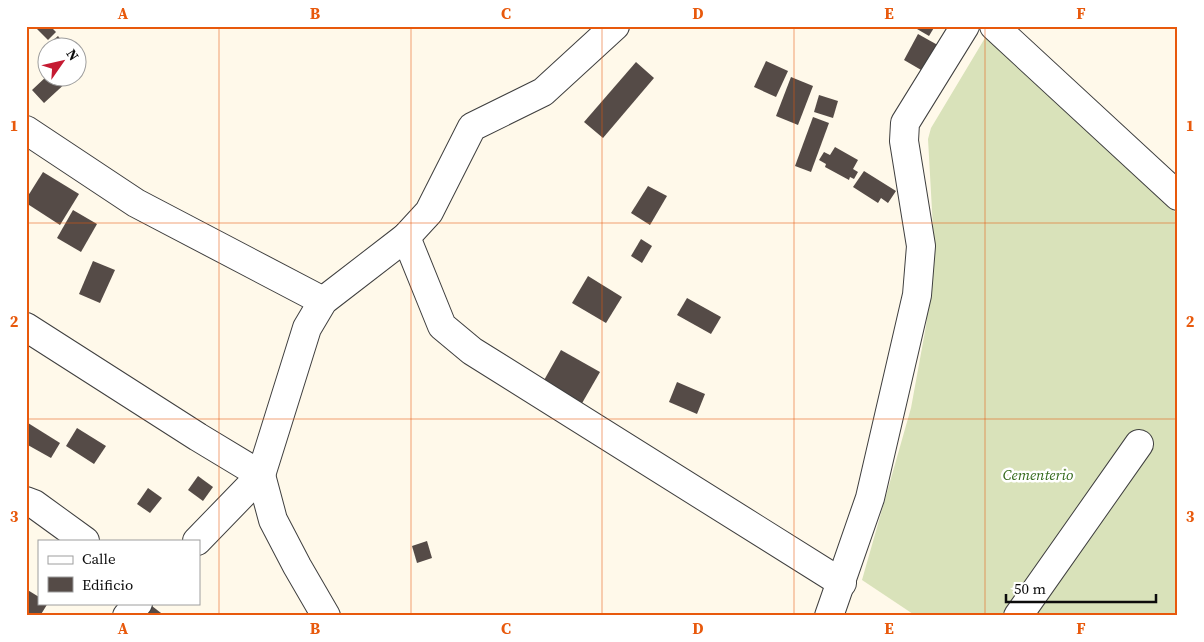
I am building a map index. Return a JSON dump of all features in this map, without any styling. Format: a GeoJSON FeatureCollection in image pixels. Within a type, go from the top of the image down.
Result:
{"type":"FeatureCollection","features":[{"type":"Feature","properties":{"kind":"street"},"geometry":{"type":"LineString","coordinates":[[198,540],[261,475],[308,328],[323,301],[406,237],[429,212],[472,127],[543,92],[615,26]]}},
{"type":"Feature","properties":{"kind":"street"},"geometry":{"type":"LineString","coordinates":[[829,616],[870,498],[917,295],[921,246],[904,141],[905,123],[965,26]]}},
{"type":"Feature","properties":{"kind":"street"},"geometry":{"type":"LineString","coordinates":[[994,26],[1178,196]]}},
{"type":"Feature","properties":{"kind":"street"},"geometry":{"type":"LineString","coordinates":[[26,130],[136,203],[323,301]]}},
{"type":"Feature","properties":{"kind":"street"},"geometry":{"type":"LineString","coordinates":[[406,237],[442,326],[472,351],[842,583]]}},
{"type":"Feature","properties":{"kind":"street"},"geometry":{"type":"LineString","coordinates":[[26,327],[261,475],[273,520],[326,616]]}},
{"type":"Feature","properties":{"kind":"street"},"geometry":{"type":"LineString","coordinates":[[1018,616],[1139,444]]}},
{"type":"Feature","properties":{"kind":"street"},"geometry":{"type":"LineString","coordinates":[[26,502],[34,504],[84,540]]}},
{"type":"Feature","properties":{"kind":"street"},"geometry":{"type":"LineString","coordinates":[[128,616],[137,604]]}},
{"type":"Feature","properties":{"kind":"green space","name":"Cementerio"},"geometry":{"type":"Polygon","coordinates":[[[991,28],[1178,215],[1178,609],[1172,616],[916,616],[862,580],[911,408],[926,326],[934,246],[928,139],[931,128],[991,28]]]}},
{"type":"Feature","properties":{"kind":"building"},"geometry":{"type":"Polygon","coordinates":[[[34,26],[50,26],[56,32],[50,38],[46,38],[34,26]]]}},
{"type":"Feature","properties":{"kind":"building"},"geometry":{"type":"Polygon","coordinates":[[[919,26],[935,26],[929,36],[917,29],[919,26]]]}},
{"type":"Feature","properties":{"kind":"building"},"geometry":{"type":"Polygon","coordinates":[[[918,34],[943,48],[928,74],[904,60],[918,34]]]}},
{"type":"Feature","properties":{"kind":"building"},"geometry":{"type":"Polygon","coordinates":[[[766,61],[788,71],[776,97],[754,87],[766,61]]]}},
{"type":"Feature","properties":{"kind":"building"},"geometry":{"type":"Polygon","coordinates":[[[636,62],[654,78],[603,138],[584,122],[636,62]]]}},
{"type":"Feature","properties":{"kind":"building"},"geometry":{"type":"Polygon","coordinates":[[[791,77],[813,86],[798,125],[776,116],[791,77]]]}},
{"type":"Feature","properties":{"kind":"building"},"geometry":{"type":"Polygon","coordinates":[[[38,84],[38,88],[60,88],[44,103],[32,90],[38,84]]]}},
{"type":"Feature","properties":{"kind":"building"},"geometry":{"type":"Polygon","coordinates":[[[819,95],[838,101],[833,118],[814,112],[819,95]]]}},
{"type":"Feature","properties":{"kind":"building"},"geometry":{"type":"Polygon","coordinates":[[[813,117],[829,123],[811,172],[795,166],[813,117]]]}},
{"type":"Feature","properties":{"kind":"building"},"geometry":{"type":"Polygon","coordinates":[[[835,147],[858,160],[853,169],[858,172],[854,179],[850,177],[849,180],[825,167],[826,164],[819,160],[824,152],[830,155],[835,147]]]}},
{"type":"Feature","properties":{"kind":"building"},"geometry":{"type":"Polygon","coordinates":[[[864,171],[896,191],[888,203],[881,198],[878,203],[853,187],[864,171]]]}},
{"type":"Feature","properties":{"kind":"building"},"geometry":{"type":"Polygon","coordinates":[[[43,172],[79,194],[60,225],[26,203],[26,199],[43,172]]]}},
{"type":"Feature","properties":{"kind":"building"},"geometry":{"type":"Polygon","coordinates":[[[648,186],[667,196],[650,225],[631,213],[648,186]]]}},
{"type":"Feature","properties":{"kind":"building"},"geometry":{"type":"Polygon","coordinates":[[[73,210],[97,224],[81,252],[57,238],[73,210]]]}},
{"type":"Feature","properties":{"kind":"building"},"geometry":{"type":"Polygon","coordinates":[[[641,239],[652,246],[642,263],[631,256],[641,239]]]}},
{"type":"Feature","properties":{"kind":"building"},"geometry":{"type":"Polygon","coordinates":[[[93,261],[115,270],[100,303],[79,294],[93,261]]]}},
{"type":"Feature","properties":{"kind":"building"},"geometry":{"type":"Polygon","coordinates":[[[588,276],[622,297],[606,323],[572,303],[588,276]]]}},
{"type":"Feature","properties":{"kind":"building"},"geometry":{"type":"Polygon","coordinates":[[[687,298],[721,317],[711,334],[677,315],[687,298]]]}},
{"type":"Feature","properties":{"kind":"building"},"geometry":{"type":"Polygon","coordinates":[[[561,350],[600,372],[581,405],[543,382],[561,350]]]}},
{"type":"Feature","properties":{"kind":"building"},"geometry":{"type":"Polygon","coordinates":[[[677,382],[705,394],[697,414],[669,402],[677,382]]]}},
{"type":"Feature","properties":{"kind":"building"},"geometry":{"type":"Polygon","coordinates":[[[28,423],[60,443],[51,458],[26,444],[28,423]]]}},
{"type":"Feature","properties":{"kind":"building"},"geometry":{"type":"Polygon","coordinates":[[[77,428],[106,446],[94,464],[66,446],[77,428]]]}},
{"type":"Feature","properties":{"kind":"building"},"geometry":{"type":"Polygon","coordinates":[[[198,476],[213,487],[203,501],[188,490],[198,476]]]}},
{"type":"Feature","properties":{"kind":"building"},"geometry":{"type":"Polygon","coordinates":[[[148,488],[162,498],[150,513],[137,504],[148,488]]]}},
{"type":"Feature","properties":{"kind":"building"},"geometry":{"type":"Polygon","coordinates":[[[427,541],[432,558],[417,563],[412,546],[427,541]]]}},
{"type":"Feature","properties":{"kind":"building"},"geometry":{"type":"Polygon","coordinates":[[[26,589],[38,596],[38,604],[47,604],[40,616],[31,616],[26,613],[26,589]]]}},
{"type":"Feature","properties":{"kind":"building"},"geometry":{"type":"Polygon","coordinates":[[[149,604],[165,616],[135,616],[149,604]]]}}]}
